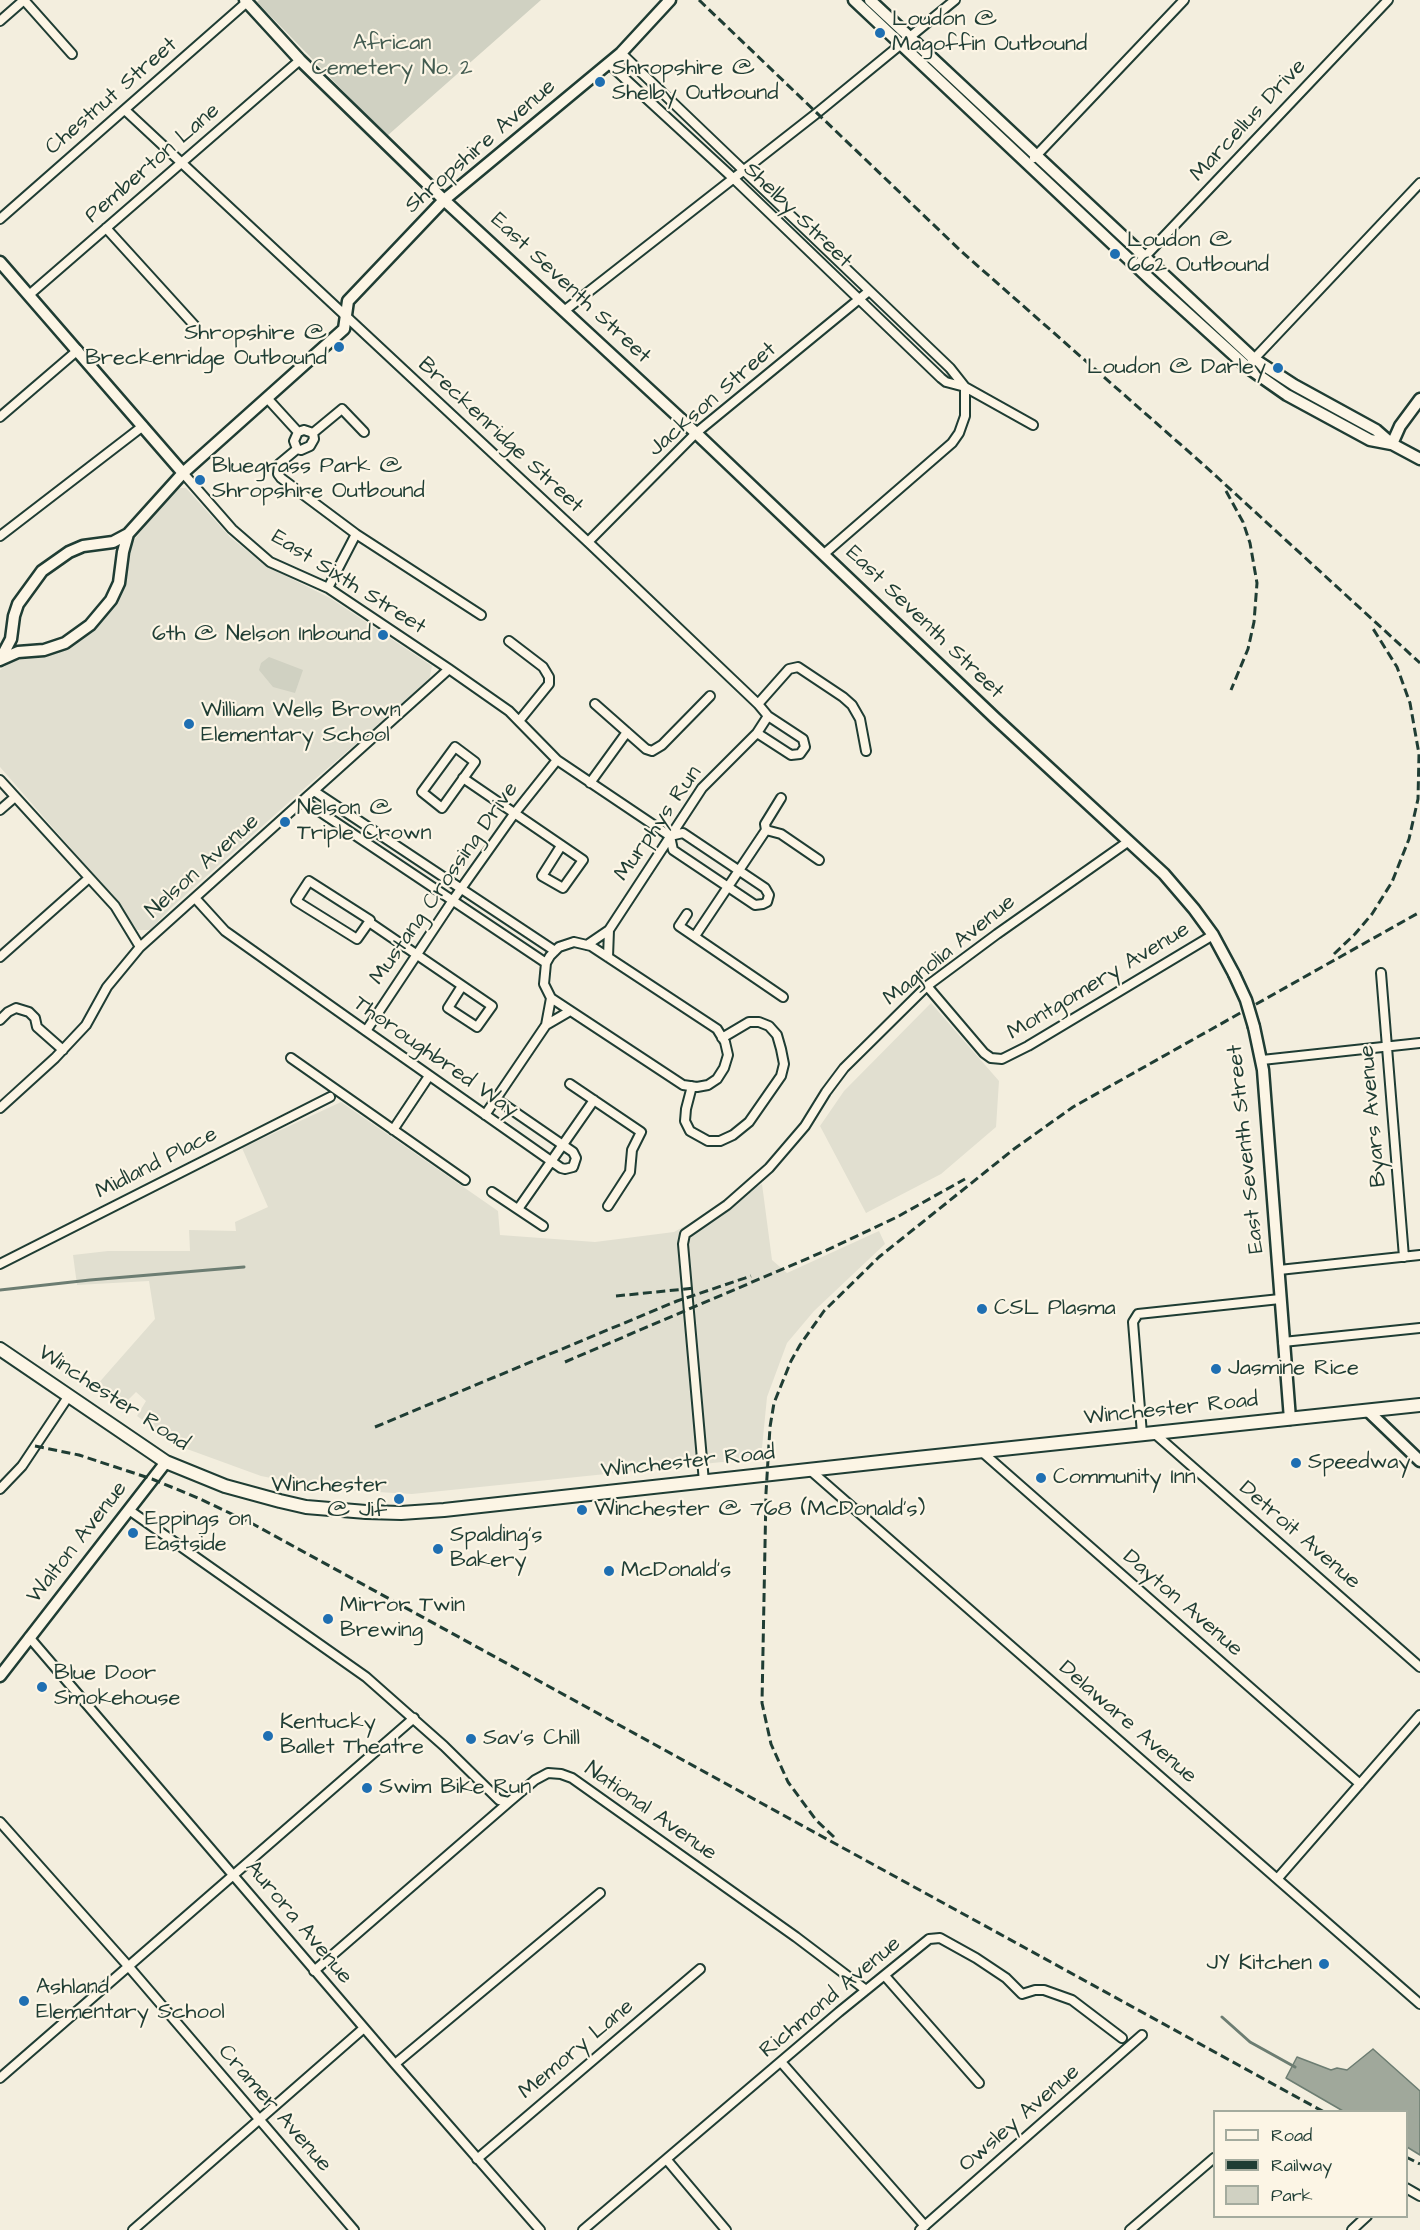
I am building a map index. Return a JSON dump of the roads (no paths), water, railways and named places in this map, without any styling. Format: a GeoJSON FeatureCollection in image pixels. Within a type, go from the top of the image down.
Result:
{"type":"FeatureCollection","features":[{"type":"Feature","properties":{"kind":"main road","name":"Winchester Road"},"geometry":{"type":"LineString","coordinates":[[0,1349],[166,1462],[225,1486],[280,1501],[314,1508],[366,1512],[401,1513],[444,1510],[1420,1405]]}},
{"type":"Feature","properties":{"kind":"street"},"geometry":{"type":"LineString","coordinates":[[0,21],[24,0],[72,54]]}},
{"type":"Feature","properties":{"kind":"street","name":"Shropshire Avenue"},"geometry":{"type":"LineString","coordinates":[[0,660],[11,639],[18,604],[42,571],[69,552],[83,546],[113,542],[128,534],[183,473],[344,329],[348,301],[444,200],[609,64],[670,0]]}},
{"type":"Feature","properties":{"kind":"street"},"geometry":{"type":"LineString","coordinates":[[854,0],[1144,258],[1250,363]]}},
{"type":"Feature","properties":{"kind":"street"},"geometry":{"type":"LineString","coordinates":[[870,0],[910,36],[1136,266],[1250,363],[1376,430],[1392,444],[1420,459]]}},
{"type":"Feature","properties":{"kind":"street"},"geometry":{"type":"LineString","coordinates":[[564,311],[817,113],[955,0]]}},
{"type":"Feature","properties":{"kind":"street"},"geometry":{"type":"LineString","coordinates":[[1032,159],[1184,0]]}},
{"type":"Feature","properties":{"kind":"street","name":"Marcellus Drive"},"geometry":{"type":"LineString","coordinates":[[1136,266],[1388,0]]}},
{"type":"Feature","properties":{"kind":"street","name":"East Seventh Street"},"geometry":{"type":"LineString","coordinates":[[246,1],[300,60],[444,200],[696,433],[994,718],[1129,841],[1180,891],[1213,935],[1246,1000],[1262,1060],[1290,1419]]}},
{"type":"Feature","properties":{"kind":"street","name":"Chestnut Street"},"geometry":{"type":"LineString","coordinates":[[0,219],[246,1]]}},
{"type":"Feature","properties":{"kind":"street","name":"Shelby Street"},"geometry":{"type":"LineString","coordinates":[[621,53],[950,368],[965,387]]}},
{"type":"Feature","properties":{"kind":"street","name":"Pemberton Lane"},"geometry":{"type":"LineString","coordinates":[[29,295],[300,60]]}},
{"type":"Feature","properties":{"kind":"street","name":"Shelby Street"},"geometry":{"type":"LineString","coordinates":[[609,64],[733,178],[946,382],[973,389],[1033,425]]}},
{"type":"Feature","properties":{"kind":"street","name":"Breckenridge Street"},"geometry":{"type":"LineString","coordinates":[[125,110],[588,542],[768,716],[803,739],[805,743],[803,750],[796,756],[791,755],[757,733]]}},
{"type":"Feature","properties":{"kind":"street"},"geometry":{"type":"LineString","coordinates":[[1250,363],[1420,183]]}},
{"type":"Feature","properties":{"kind":"street"},"geometry":{"type":"LineString","coordinates":[[106,228],[195,326]]}},
{"type":"Feature","properties":{"kind":"street","name":"East Sixth Street"},"geometry":{"type":"LineString","coordinates":[[0,262],[232,529],[270,562],[328,588],[449,669],[509,711],[557,760],[670,836],[673,850],[755,905],[767,902],[769,895],[765,888],[683,833],[670,836]]}},
{"type":"Feature","properties":{"kind":"street","name":"Jackson Street"},"geometry":{"type":"LineString","coordinates":[[588,542],[696,433],[869,291]]}},
{"type":"Feature","properties":{"kind":"street"},"geometry":{"type":"LineString","coordinates":[[0,417],[78,350]]}},
{"type":"Feature","properties":{"kind":"street"},"geometry":{"type":"LineString","coordinates":[[824,554],[952,443],[959,433],[965,416],[965,387]]}},
{"type":"Feature","properties":{"kind":"street"},"geometry":{"type":"LineString","coordinates":[[267,398],[298,432]]}},
{"type":"Feature","properties":{"kind":"street"},"geometry":{"type":"LineString","coordinates":[[1392,444],[1400,426],[1420,399]]}},
{"type":"Feature","properties":{"kind":"street"},"geometry":{"type":"LineString","coordinates":[[313,433],[342,408],[364,432]]}},
{"type":"Feature","properties":{"kind":"street"},"geometry":{"type":"LineString","coordinates":[[0,536],[143,426]]}},
{"type":"Feature","properties":{"kind":"street"},"geometry":{"type":"LineString","coordinates":[[297,449],[294,441],[298,432],[304,430],[313,433]]}},
{"type":"Feature","properties":{"kind":"street"},"geometry":{"type":"LineString","coordinates":[[313,433],[314,439],[310,446],[301,450],[297,449],[279,464],[278,474],[356,534],[481,615]]}},
{"type":"Feature","properties":{"kind":"street","name":"Shropshire Avenue"},"geometry":{"type":"LineString","coordinates":[[0,660],[18,652],[44,650],[65,643],[78,636],[95,620],[119,583],[128,534]]}},
{"type":"Feature","properties":{"kind":"street"},"geometry":{"type":"LineString","coordinates":[[328,588],[356,534]]}},
{"type":"Feature","properties":{"kind":"street"},"geometry":{"type":"LineString","coordinates":[[100,545],[112,548],[122,561]]}},
{"type":"Feature","properties":{"kind":"street"},"geometry":{"type":"LineString","coordinates":[[12,628],[15,640],[21,647],[32,651]]}},
{"type":"Feature","properties":{"kind":"street"},"geometry":{"type":"LineString","coordinates":[[509,640],[543,667],[549,676],[549,684],[519,721]]}},
{"type":"Feature","properties":{"kind":"street"},"geometry":{"type":"LineString","coordinates":[[758,704],[789,669],[798,667],[852,705],[860,719],[866,751]]}},
{"type":"Feature","properties":{"kind":"street","name":"Nelson Avenue"},"geometry":{"type":"LineString","coordinates":[[0,1108],[63,1050],[86,1025],[107,987],[140,948],[449,669]]}},
{"type":"Feature","properties":{"kind":"street"},"geometry":{"type":"LineString","coordinates":[[595,704],[646,749],[652,751],[657,749],[710,696]]}},
{"type":"Feature","properties":{"kind":"street","name":"Murphys Run"},"geometry":{"type":"LineString","coordinates":[[587,945],[609,930],[702,788],[757,733],[768,716]]}},
{"type":"Feature","properties":{"kind":"street"},"geometry":{"type":"LineString","coordinates":[[590,783],[627,732]]}},
{"type":"Feature","properties":{"kind":"street"},"geometry":{"type":"LineString","coordinates":[[455,747],[475,762],[463,778],[442,808],[422,792],[455,747]]}},
{"type":"Feature","properties":{"kind":"street","name":"Mustang Crossing Drive"},"geometry":{"type":"LineString","coordinates":[[366,1031],[453,900],[514,814],[557,760]]}},
{"type":"Feature","properties":{"kind":"street"},"geometry":{"type":"LineString","coordinates":[[463,778],[583,860],[563,888],[542,876],[561,846]]}},
{"type":"Feature","properties":{"kind":"street"},"geometry":{"type":"LineString","coordinates":[[0,780],[115,906],[140,948]]}},
{"type":"Feature","properties":{"kind":"street"},"geometry":{"type":"LineString","coordinates":[[314,791],[555,951]]}},
{"type":"Feature","properties":{"kind":"street"},"geometry":{"type":"LineString","coordinates":[[0,810],[15,797]]}},
{"type":"Feature","properties":{"kind":"street"},"geometry":{"type":"LineString","coordinates":[[695,936],[766,830],[765,824],[781,798]]}},
{"type":"Feature","properties":{"kind":"street"},"geometry":{"type":"LineString","coordinates":[[304,801],[546,963]]}},
{"type":"Feature","properties":{"kind":"street"},"geometry":{"type":"LineString","coordinates":[[766,830],[781,834],[819,860]]}},
{"type":"Feature","properties":{"kind":"street","name":"Magnolia Avenue"},"geometry":{"type":"LineString","coordinates":[[704,1482],[683,1238],[685,1234],[727,1205],[769,1168],[800,1133],[844,1068],[927,986],[1129,841]]}},
{"type":"Feature","properties":{"kind":"street"},"geometry":{"type":"LineString","coordinates":[[0,957],[89,878]]}},
{"type":"Feature","properties":{"kind":"street"},"geometry":{"type":"LineString","coordinates":[[369,921],[357,939],[296,901],[309,881],[370,920],[416,955],[492,1006],[477,1027],[448,1008],[462,986]]}},
{"type":"Feature","properties":{"kind":"street","name":"Thoroughbred Way"},"geometry":{"type":"LineString","coordinates":[[195,898],[225,931],[551,1161]]}},
{"type":"Feature","properties":{"kind":"street"},"geometry":{"type":"LineString","coordinates":[[687,914],[679,926],[783,997]]}},
{"type":"Feature","properties":{"kind":"street"},"geometry":{"type":"LineString","coordinates":[[608,957],[609,930]]}},
{"type":"Feature","properties":{"kind":"street","name":"Montgomery Avenue"},"geometry":{"type":"LineString","coordinates":[[927,986],[984,1053],[991,1058],[1002,1059],[1028,1046],[1213,935]]}},
{"type":"Feature","properties":{"kind":"street"},"geometry":{"type":"LineString","coordinates":[[574,942],[587,945],[717,1029],[728,1055],[717,1079],[708,1085],[683,1085],[551,998],[544,984],[546,963],[559,947],[574,942]]}},
{"type":"Feature","properties":{"kind":"street","name":"Byars Avenue"},"geometry":{"type":"LineString","coordinates":[[1381,973],[1404,1257]]}},
{"type":"Feature","properties":{"kind":"street"},"geometry":{"type":"LineString","coordinates":[[485,1115],[546,1025],[551,998]]}},
{"type":"Feature","properties":{"kind":"street"},"geometry":{"type":"LineString","coordinates":[[0,1020],[16,1008],[29,1012],[37,1027],[63,1050]]}},
{"type":"Feature","properties":{"kind":"street"},"geometry":{"type":"LineString","coordinates":[[546,1025],[570,1011]]}},
{"type":"Feature","properties":{"kind":"street"},"geometry":{"type":"LineString","coordinates":[[692,1086],[685,1121],[690,1131],[698,1138],[720,1141],[733,1135],[749,1122],[781,1076],[784,1064],[782,1049],[777,1035],[770,1026],[759,1022],[749,1022],[722,1038]]}},
{"type":"Feature","properties":{"kind":"street"},"geometry":{"type":"LineString","coordinates":[[1262,1060],[1420,1043]]}},
{"type":"Feature","properties":{"kind":"street"},"geometry":{"type":"LineString","coordinates":[[291,1058],[465,1180]]}},
{"type":"Feature","properties":{"kind":"street"},"geometry":{"type":"LineString","coordinates":[[393,1130],[429,1076]]}},
{"type":"Feature","properties":{"kind":"street"},"geometry":{"type":"LineString","coordinates":[[570,1084],[641,1132],[632,1150],[630,1172],[608,1206]]}},
{"type":"Feature","properties":{"kind":"street","name":"Midland Place"},"geometry":{"type":"LineString","coordinates":[[0,1264],[330,1097]]}},
{"type":"Feature","properties":{"kind":"street","name":"Thoroughbred Way"},"geometry":{"type":"LineString","coordinates":[[496,1099],[562,1145]]}},
{"type":"Feature","properties":{"kind":"street"},"geometry":{"type":"LineString","coordinates":[[518,1209],[594,1100]]}},
{"type":"Feature","properties":{"kind":"street"},"geometry":{"type":"LineString","coordinates":[[551,1161],[565,1169],[573,1167],[576,1162],[575,1155],[562,1145]]}},
{"type":"Feature","properties":{"kind":"street"},"geometry":{"type":"LineString","coordinates":[[492,1192],[543,1226]]}},
{"type":"Feature","properties":{"kind":"street"},"geometry":{"type":"LineString","coordinates":[[1279,1270],[1420,1255]]}},
{"type":"Feature","properties":{"kind":"street"},"geometry":{"type":"LineString","coordinates":[[1148,1433],[1133,1322],[1141,1312],[1280,1299]]}},
{"type":"Feature","properties":{"kind":"street"},"geometry":{"type":"LineString","coordinates":[[1283,1342],[1420,1328]]}},
{"type":"Feature","properties":{"kind":"street"},"geometry":{"type":"LineString","coordinates":[[0,1490],[22,1466],[68,1397]]}},
{"type":"Feature","properties":{"kind":"street"},"geometry":{"type":"LineString","coordinates":[[1368,1411],[1420,1461]]}},
{"type":"Feature","properties":{"kind":"street","name":"Detroit Avenue"},"geometry":{"type":"LineString","coordinates":[[1148,1433],[1420,1667]]}},
{"type":"Feature","properties":{"kind":"street","name":"Dayton Avenue"},"geometry":{"type":"LineString","coordinates":[[981,1451],[1360,1784]]}},
{"type":"Feature","properties":{"kind":"street","name":"Walton Avenue"},"geometry":{"type":"LineString","coordinates":[[0,1676],[166,1462]]}},
{"type":"Feature","properties":{"kind":"street","name":"Delaware Avenue"},"geometry":{"type":"LineString","coordinates":[[810,1470],[1420,2004]]}},
{"type":"Feature","properties":{"kind":"street"},"geometry":{"type":"LineString","coordinates":[[129,1510],[336,1654],[379,1687],[496,1797],[503,1802],[509,1802]]}},
{"type":"Feature","properties":{"kind":"street","name":"Aurora Avenue"},"geometry":{"type":"LineString","coordinates":[[29,1638],[314,1971],[540,2230]]}},
{"type":"Feature","properties":{"kind":"street"},"geometry":{"type":"LineString","coordinates":[[1278,1878],[1420,1715]]}},
{"type":"Feature","properties":{"kind":"street"},"geometry":{"type":"LineString","coordinates":[[1,2074],[235,1876],[414,1718]]}},
{"type":"Feature","properties":{"kind":"street","name":"National Avenue"},"geometry":{"type":"LineString","coordinates":[[314,1971],[509,1802],[544,1775],[561,1774],[572,1778],[796,1937],[866,1990]]}},
{"type":"Feature","properties":{"kind":"street","name":"Cramer Avenue"},"geometry":{"type":"LineString","coordinates":[[0,1822],[129,1967],[354,2230]]}},
{"type":"Feature","properties":{"kind":"street"},"geometry":{"type":"LineString","coordinates":[[395,2064],[600,1893]]}},
{"type":"Feature","properties":{"kind":"street","name":"Richmond Avenue"},"geometry":{"type":"LineString","coordinates":[[583,2230],[928,1939],[940,1938],[976,1958],[1006,1978],[1022,1994],[1044,1990],[1072,2000],[1122,2038]]}},
{"type":"Feature","properties":{"kind":"street","name":"Memory Lane"},"geometry":{"type":"LineString","coordinates":[[477,2159],[700,1969]]}},
{"type":"Feature","properties":{"kind":"street"},"geometry":{"type":"LineString","coordinates":[[885,1976],[979,2083]]}},
{"type":"Feature","properties":{"kind":"street"},"geometry":{"type":"LineString","coordinates":[[133,2230],[364,2028]]}},
{"type":"Feature","properties":{"kind":"street","name":"Owsley Avenue"},"geometry":{"type":"LineString","coordinates":[[922,2228],[1142,2035]]}},
{"type":"Feature","properties":{"kind":"street"},"geometry":{"type":"LineString","coordinates":[[780,2062],[922,2228]]}},
{"type":"Feature","properties":{"kind":"street"},"geometry":{"type":"LineString","coordinates":[[667,2160],[726,2230]]}},
{"type":"Feature","properties":{"kind":"street"},"geometry":{"type":"LineString","coordinates":[[1130,2230],[1213,2160]]}},
{"type":"Feature","properties":{"kind":"street"},"geometry":{"type":"LineString","coordinates":[[1352,2230],[1367,2218]]}},
{"type":"Feature","properties":{"kind":"waterway"},"geometry":{"type":"LineString","coordinates":[[0,1290],[244,1267]]}},
{"type":"Feature","properties":{"kind":"waterway"},"geometry":{"type":"LineString","coordinates":[[1222,2017],[1250,2042],[1295,2067]]}},
{"type":"Feature","properties":{"kind":"railway"},"geometry":{"type":"LineString","coordinates":[[699,0],[962,252],[1205,466],[1420,663]]}},
{"type":"Feature","properties":{"kind":"railway"},"geometry":{"type":"LineString","coordinates":[[1226,491],[1243,522],[1250,543],[1257,583],[1254,622],[1248,649],[1231,690]]}},
{"type":"Feature","properties":{"kind":"railway"},"geometry":{"type":"LineString","coordinates":[[1334,954],[1372,914],[1392,882],[1409,839],[1418,799],[1419,754],[1410,703],[1397,667],[1372,627]]}},
{"type":"Feature","properties":{"kind":"railway"},"geometry":{"type":"LineString","coordinates":[[834,1837],[816,1820],[788,1782],[771,1744],[762,1703],[766,1493],[770,1427],[774,1403],[800,1345],[824,1311],[879,1257],[1014,1149],[1073,1107],[1420,912]]}},
{"type":"Feature","properties":{"kind":"railway"},"geometry":{"type":"LineString","coordinates":[[565,1362],[825,1251],[897,1217],[965,1179]]}},
{"type":"Feature","properties":{"kind":"railway"},"geometry":{"type":"LineString","coordinates":[[375,1427],[677,1301],[751,1276]]}},
{"type":"Feature","properties":{"kind":"railway"},"geometry":{"type":"LineString","coordinates":[[616,1296],[695,1288]]}},
{"type":"Feature","properties":{"kind":"railway"},"geometry":{"type":"LineString","coordinates":[[35,1446],[79,1455],[152,1479],[253,1524],[1320,2110]]}},
{"type":"Feature","properties":{"kind":"railway"},"geometry":{"type":"LineString","coordinates":[[1408,2158],[1420,2164]]}},
{"type":"Feature","properties":{"kind":"place","name":"Loudon @ Magoffin Outbound"},"geometry":{"type":"Point","coordinates":[880,33]}},
{"type":"Feature","properties":{"kind":"place","name":"Shropshire @ Shelby Outbound"},"geometry":{"type":"Point","coordinates":[600,82]}},
{"type":"Feature","properties":{"kind":"place","name":"Loudon @ 662 Outbound"},"geometry":{"type":"Point","coordinates":[1115,254]}},
{"type":"Feature","properties":{"kind":"place","name":"Shropshire @ Breckenridge Outbound"},"geometry":{"type":"Point","coordinates":[339,347]}},
{"type":"Feature","properties":{"kind":"place","name":"Loudon @ Darley"},"geometry":{"type":"Point","coordinates":[1278,368]}},
{"type":"Feature","properties":{"kind":"place","name":"Bluegrass Park @ Shropshire Outbound"},"geometry":{"type":"Point","coordinates":[200,480]}},
{"type":"Feature","properties":{"kind":"place","name":"6th @ Nelson Inbound"},"geometry":{"type":"Point","coordinates":[383,635]}},
{"type":"Feature","properties":{"kind":"place","name":"William Wells Brown Elementary School"},"geometry":{"type":"Point","coordinates":[189,724]}},
{"type":"Feature","properties":{"kind":"place","name":"Nelson @ Triple Crown"},"geometry":{"type":"Point","coordinates":[285,822]}},
{"type":"Feature","properties":{"kind":"place","name":"CSL Plasma"},"geometry":{"type":"Point","coordinates":[982,1309]}},
{"type":"Feature","properties":{"kind":"place","name":"Jasmine Rice"},"geometry":{"type":"Point","coordinates":[1216,1369]}},
{"type":"Feature","properties":{"kind":"place","name":"Speedway"},"geometry":{"type":"Point","coordinates":[1296,1463]}},
{"type":"Feature","properties":{"kind":"place","name":"Community Inn"},"geometry":{"type":"Point","coordinates":[1041,1478]}},
{"type":"Feature","properties":{"kind":"place","name":"Winchester @ Jif"},"geometry":{"type":"Point","coordinates":[399,1499]}},
{"type":"Feature","properties":{"kind":"place","name":"Winchester @ 768 (McDonald's)"},"geometry":{"type":"Point","coordinates":[582,1510]}},
{"type":"Feature","properties":{"kind":"place","name":"Eppings on Eastside"},"geometry":{"type":"Point","coordinates":[133,1533]}},
{"type":"Feature","properties":{"kind":"place","name":"Spalding's Bakery"},"geometry":{"type":"Point","coordinates":[438,1549]}},
{"type":"Feature","properties":{"kind":"place","name":"McDonald's"},"geometry":{"type":"Point","coordinates":[609,1571]}},
{"type":"Feature","properties":{"kind":"place","name":"Mirror Twin Brewing"},"geometry":{"type":"Point","coordinates":[328,1619]}},
{"type":"Feature","properties":{"kind":"place","name":"Blue Door Smokehouse"},"geometry":{"type":"Point","coordinates":[42,1687]}},
{"type":"Feature","properties":{"kind":"place","name":"Kentucky Ballet Theatre"},"geometry":{"type":"Point","coordinates":[268,1736]}},
{"type":"Feature","properties":{"kind":"place","name":"Sav's Chill"},"geometry":{"type":"Point","coordinates":[471,1739]}},
{"type":"Feature","properties":{"kind":"place","name":"Swim Bike Run"},"geometry":{"type":"Point","coordinates":[367,1788]}},
{"type":"Feature","properties":{"kind":"place","name":"JY Kitchen"},"geometry":{"type":"Point","coordinates":[1324,1964]}},
{"type":"Feature","properties":{"kind":"place","name":"Ashland Elementary School"},"geometry":{"type":"Point","coordinates":[24,2001]}},
{"type":"Feature","properties":{"kind":"park label","name":"African Cemetery No. 2"},"geometry":{"type":"Point","coordinates":[392,56]}}]}
